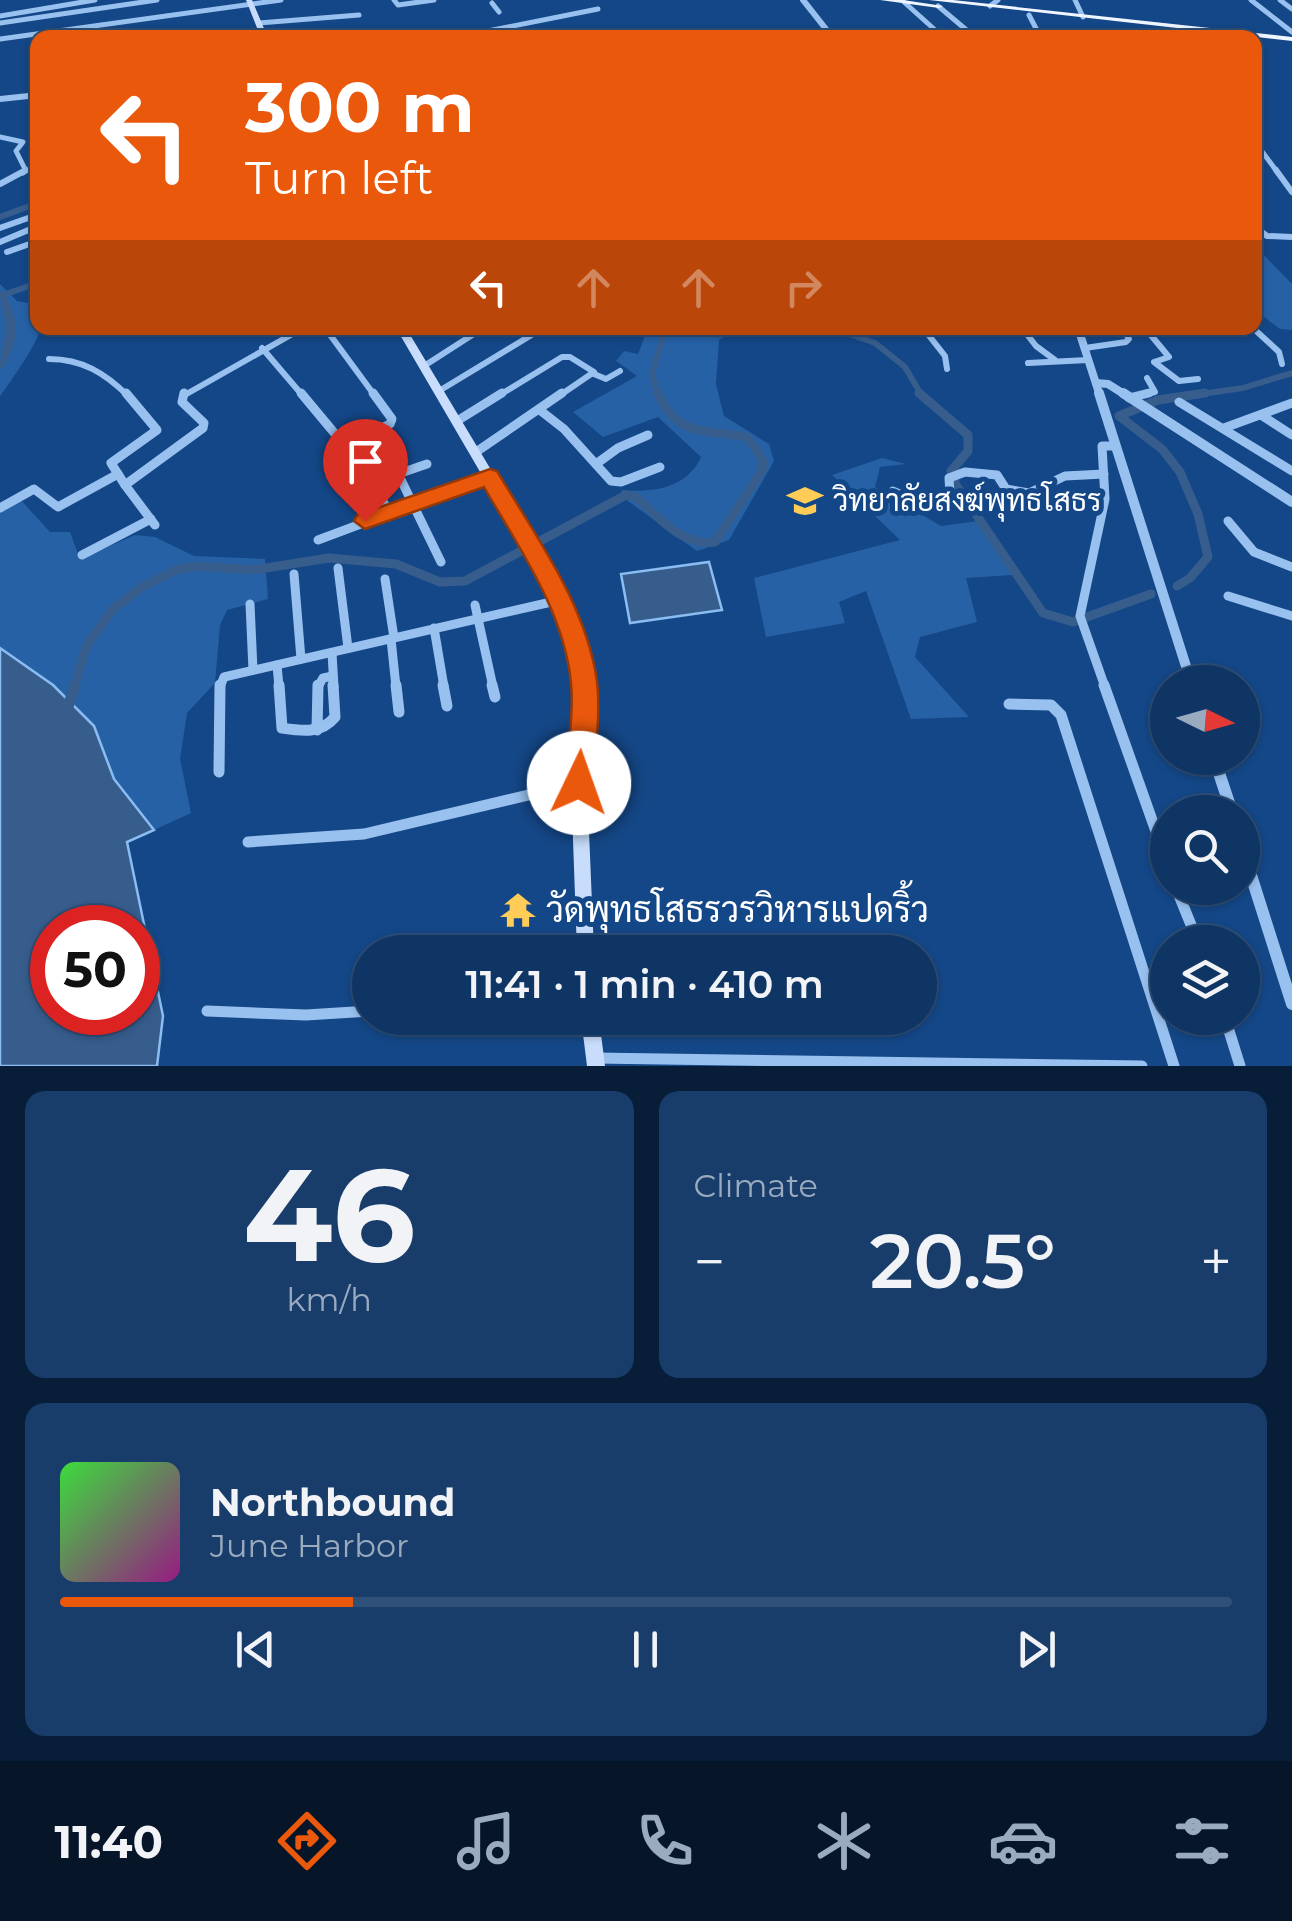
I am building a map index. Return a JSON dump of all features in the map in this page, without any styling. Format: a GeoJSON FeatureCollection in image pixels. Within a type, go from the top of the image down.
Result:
{"type":"FeatureCollection","features":[{"type":"Feature","properties":{"kind":"highway"},"geometry":{"type":"LineString","coordinates":[[884,0],[994,3],[1212,30]]}},
{"type":"Feature","properties":{"kind":"highway"},"geometry":{"type":"LineString","coordinates":[[939,2],[1162,30]]}},
{"type":"Feature","properties":{"kind":"highway"},"geometry":{"type":"LineString","coordinates":[[1262,35],[1292,38]]}},
{"type":"Feature","properties":{"kind":"highway"},"geometry":{"type":"LineString","coordinates":[[1262,40],[1292,38]]}},
{"type":"Feature","properties":{"kind":"main road"},"geometry":{"type":"LineString","coordinates":[[250,2],[262,30]]}},
{"type":"Feature","properties":{"kind":"main road"},"geometry":{"type":"LineString","coordinates":[[405,335],[560,600],[584,684],[579,783],[585,935]]}},
{"type":"Feature","properties":{"kind":"main road"},"geometry":{"type":"LineString","coordinates":[[592,1035],[595,1062]]}},
{"type":"Feature","properties":{"kind":"street"},"geometry":{"type":"LineString","coordinates":[[0,19],[95,0]]}},
{"type":"Feature","properties":{"kind":"street"},"geometry":{"type":"LineString","coordinates":[[0,19],[157,0]]}},
{"type":"Feature","properties":{"kind":"street"},"geometry":{"type":"LineString","coordinates":[[65,30],[101,21],[281,0]]}},
{"type":"Feature","properties":{"kind":"street"},"geometry":{"type":"LineString","coordinates":[[394,0],[399,5],[434,0]]}},
{"type":"Feature","properties":{"kind":"street"},"geometry":{"type":"LineString","coordinates":[[803,0],[827,30]]}},
{"type":"Feature","properties":{"kind":"street"},"geometry":{"type":"LineString","coordinates":[[1075,0],[1083,17]]}},
{"type":"Feature","properties":{"kind":"street"},"geometry":{"type":"LineString","coordinates":[[1251,0],[1292,38]]}},
{"type":"Feature","properties":{"kind":"street"},"geometry":{"type":"LineString","coordinates":[[1280,0],[1292,9]]}},
{"type":"Feature","properties":{"kind":"street"},"geometry":{"type":"LineString","coordinates":[[491,2],[499,12]]}},
{"type":"Feature","properties":{"kind":"street"},"geometry":{"type":"LineString","coordinates":[[904,2],[935,30]]}},
{"type":"Feature","properties":{"kind":"street"},"geometry":{"type":"LineString","coordinates":[[939,2],[968,30]]}},
{"type":"Feature","properties":{"kind":"street"},"geometry":{"type":"LineString","coordinates":[[178,22],[181,5]]}},
{"type":"Feature","properties":{"kind":"street"},"geometry":{"type":"LineString","coordinates":[[493,30],[598,9]]}},
{"type":"Feature","properties":{"kind":"street"},"geometry":{"type":"LineString","coordinates":[[140,11],[150,27]]}},
{"type":"Feature","properties":{"kind":"street"},"geometry":{"type":"LineString","coordinates":[[259,23],[358,15]]}},
{"type":"Feature","properties":{"kind":"street"},"geometry":{"type":"LineString","coordinates":[[1028,15],[1036,30]]}},
{"type":"Feature","properties":{"kind":"street"},"geometry":{"type":"LineString","coordinates":[[71,20],[72,29]]}},
{"type":"Feature","properties":{"kind":"street"},"geometry":{"type":"LineString","coordinates":[[0,39],[30,35]]}},
{"type":"Feature","properties":{"kind":"street"},"geometry":{"type":"LineString","coordinates":[[0,98],[30,96]]}},
{"type":"Feature","properties":{"kind":"street"},"geometry":{"type":"LineString","coordinates":[[0,137],[22,141],[16,151],[26,164],[26,172],[0,184]]}},
{"type":"Feature","properties":{"kind":"street"},"geometry":{"type":"LineString","coordinates":[[1262,153],[1292,192]]}},
{"type":"Feature","properties":{"kind":"street"},"geometry":{"type":"LineString","coordinates":[[0,228],[30,216]]}},
{"type":"Feature","properties":{"kind":"street"},"geometry":{"type":"LineString","coordinates":[[0,242],[30,227]]}},
{"type":"Feature","properties":{"kind":"street"},"geometry":{"type":"LineString","coordinates":[[1262,232],[1292,237]]}},
{"type":"Feature","properties":{"kind":"street"},"geometry":{"type":"LineString","coordinates":[[7,252],[30,244]]}},
{"type":"Feature","properties":{"kind":"street"},"geometry":{"type":"LineString","coordinates":[[124,484],[203,428],[204,423],[182,402],[183,394],[288,335]]}},
{"type":"Feature","properties":{"kind":"street"},"geometry":{"type":"LineString","coordinates":[[262,348],[341,440],[350,442],[390,424],[392,419],[330,335]]}},
{"type":"Feature","properties":{"kind":"street"},"geometry":{"type":"LineString","coordinates":[[424,366],[472,335]]}},
{"type":"Feature","properties":{"kind":"street"},"geometry":{"type":"LineString","coordinates":[[439,391],[532,335]]}},
{"type":"Feature","properties":{"kind":"street"},"geometry":{"type":"LineString","coordinates":[[928,335],[945,356],[948,369]]}},
{"type":"Feature","properties":{"kind":"street"},"geometry":{"type":"LineString","coordinates":[[1027,335],[1057,362]]}},
{"type":"Feature","properties":{"kind":"street"},"geometry":{"type":"LineString","coordinates":[[1080,335],[1186,665]]}},
{"type":"Feature","properties":{"kind":"street"},"geometry":{"type":"LineString","coordinates":[[1085,348],[1126,342],[1126,335]]}},
{"type":"Feature","properties":{"kind":"street"},"geometry":{"type":"LineString","coordinates":[[1151,335],[1169,357],[1154,360],[1164,372],[1180,384],[1198,379]]}},
{"type":"Feature","properties":{"kind":"street"},"geometry":{"type":"LineString","coordinates":[[1261,335],[1279,352],[1282,364]]}},
{"type":"Feature","properties":{"kind":"street"},"geometry":{"type":"LineString","coordinates":[[457,421],[562,357],[570,357],[606,379],[620,371]]}},
{"type":"Feature","properties":{"kind":"street"},"geometry":{"type":"LineString","coordinates":[[49,359],[72,358],[92,364],[157,430],[111,462],[153,522],[82,555]]}},
{"type":"Feature","properties":{"kind":"street"},"geometry":{"type":"LineString","coordinates":[[1028,363],[1088,360]]}},
{"type":"Feature","properties":{"kind":"street"},"geometry":{"type":"LineString","coordinates":[[476,452],[594,374]]}},
{"type":"Feature","properties":{"kind":"street"},"geometry":{"type":"LineString","coordinates":[[1131,400],[1155,392],[1147,378]]}},
{"type":"Feature","properties":{"kind":"street"},"geometry":{"type":"LineString","coordinates":[[1096,383],[1108,384],[1290,499]]}},
{"type":"Feature","properties":{"kind":"street"},"geometry":{"type":"LineString","coordinates":[[1179,402],[1292,471]]}},
{"type":"Feature","properties":{"kind":"street"},"geometry":{"type":"LineString","coordinates":[[1224,428],[1292,403]]}},
{"type":"Feature","properties":{"kind":"street"},"geometry":{"type":"LineString","coordinates":[[541,411],[616,483],[660,467]]}},
{"type":"Feature","properties":{"kind":"street"},"geometry":{"type":"LineString","coordinates":[[1261,415],[1292,435]]}},
{"type":"Feature","properties":{"kind":"street"},"geometry":{"type":"LineString","coordinates":[[596,464],[618,448],[648,435]]}},
{"type":"Feature","properties":{"kind":"street"},"geometry":{"type":"LineString","coordinates":[[1116,446],[1102,446],[1103,514],[1081,620],[1094,666],[1108,687],[1150,812]]}},
{"type":"Feature","properties":{"kind":"street"},"geometry":{"type":"LineString","coordinates":[[386,451],[441,562]]}},
{"type":"Feature","properties":{"kind":"street"},"geometry":{"type":"LineString","coordinates":[[389,512],[377,491],[427,464]]}},
{"type":"Feature","properties":{"kind":"street"},"geometry":{"type":"LineString","coordinates":[[893,491],[907,503],[929,504],[950,495],[954,475],[997,475],[1006,489],[1029,493],[1047,480],[1069,472],[1104,474]]}},
{"type":"Feature","properties":{"kind":"street"},"geometry":{"type":"LineString","coordinates":[[0,508],[34,489],[58,508],[118,474]]}},
{"type":"Feature","properties":{"kind":"street"},"geometry":{"type":"LineString","coordinates":[[318,540],[490,476]]}},
{"type":"Feature","properties":{"kind":"street"},"geometry":{"type":"LineString","coordinates":[[0,493],[12,501]]}},
{"type":"Feature","properties":{"kind":"street"},"geometry":{"type":"LineString","coordinates":[[1228,521],[1245,548],[1256,556],[1292,566]]}},
{"type":"Feature","properties":{"kind":"street"},"geometry":{"type":"LineString","coordinates":[[338,568],[348,648]]}},
{"type":"Feature","properties":{"kind":"street"},"geometry":{"type":"LineString","coordinates":[[294,574],[301,660]]}},
{"type":"Feature","properties":{"kind":"street"},"geometry":{"type":"LineString","coordinates":[[385,580],[399,712]]}},
{"type":"Feature","properties":{"kind":"street"},"geometry":{"type":"LineString","coordinates":[[1228,596],[1292,616]]}},
{"type":"Feature","properties":{"kind":"street"},"geometry":{"type":"LineString","coordinates":[[218,772],[220,682],[224,677],[560,600]]}},
{"type":"Feature","properties":{"kind":"street"},"geometry":{"type":"LineString","coordinates":[[250,604],[253,670]]}},
{"type":"Feature","properties":{"kind":"street"},"geometry":{"type":"LineString","coordinates":[[475,606],[495,697]]}},
{"type":"Feature","properties":{"kind":"street"},"geometry":{"type":"LineString","coordinates":[[434,628],[448,706]]}},
{"type":"Feature","properties":{"kind":"street"},"geometry":{"type":"LineString","coordinates":[[277,665],[282,728],[317,730],[332,724],[335,717],[332,652]]}},
{"type":"Feature","properties":{"kind":"street"},"geometry":{"type":"LineString","coordinates":[[317,730],[318,685],[322,678],[333,676]]}},
{"type":"Feature","properties":{"kind":"street"},"geometry":{"type":"LineString","coordinates":[[1009,704],[1050,704],[1061,715],[1174,1066]]}},
{"type":"Feature","properties":{"kind":"street"},"geometry":{"type":"LineString","coordinates":[[248,842],[364,834],[579,783]]}},
{"type":"Feature","properties":{"kind":"street"},"geometry":{"type":"LineString","coordinates":[[1260,904],[1292,1004]]}},
{"type":"Feature","properties":{"kind":"street"},"geometry":{"type":"LineString","coordinates":[[207,1011],[352,1012]]}},
{"type":"Feature","properties":{"kind":"street"},"geometry":{"type":"LineString","coordinates":[[1230,1035],[1240,1066]]}},
{"type":"Feature","properties":{"kind":"street"},"geometry":{"type":"LineString","coordinates":[[595,1062],[1142,1066]]}},
{"type":"Feature","properties":{"kind":"shaded area"},"geometry":{"type":"Polygon","coordinates":[[[1262,253],[1292,284],[1292,330],[1280,329],[1262,315],[1262,253]]]}},
{"type":"Feature","properties":{"kind":"shaded area"},"geometry":{"type":"Polygon","coordinates":[[[0,284],[17,301],[30,304],[30,335],[38,335],[0,396],[0,284]]]}},
{"type":"Feature","properties":{"kind":"shaded area"},"geometry":{"type":"Polygon","coordinates":[[[645,335],[726,335],[719,340],[716,384],[724,416],[769,444],[774,461],[729,540],[697,551],[621,496],[622,490],[657,489],[678,482],[701,457],[658,417],[603,437],[573,412],[637,376],[616,361],[624,351],[638,354],[645,335]]]}},
{"type":"Feature","properties":{"kind":"shaded area"},"geometry":{"type":"Polygon","coordinates":[[[882,458],[906,464],[880,467],[875,487],[941,526],[978,521],[1013,575],[966,578],[977,622],[920,637],[915,657],[969,717],[911,719],[866,591],[839,602],[845,623],[766,637],[754,578],[900,540],[832,475],[882,458]]]}},
{"type":"Feature","properties":{"kind":"shaded area"},"geometry":{"type":"Polygon","coordinates":[[[20,499],[50,532],[70,532],[80,559],[135,535],[155,537],[194,556],[265,559],[268,599],[227,610],[220,625],[215,683],[187,713],[180,759],[191,813],[154,830],[114,779],[93,726],[53,685],[0,648],[0,511],[20,499]]]}},
{"type":"Feature","properties":{"kind":"shaded area"},"geometry":{"type":"Polygon","coordinates":[[[709,562],[722,610],[630,623],[621,574],[709,562]]]}},
{"type":"Feature","properties":{"kind":"shaded area"},"geometry":{"type":"Polygon","coordinates":[[[0,648],[53,685],[94,726],[114,779],[154,830],[127,842],[140,905],[30,905],[30,1035],[160,1035],[160,1002],[163,1016],[157,1066],[0,1066],[0,648]]]}},
{"type":"Feature","properties":{"kind":"waterway"},"geometry":{"type":"LineString","coordinates":[[0,217],[30,206]]}},
{"type":"Feature","properties":{"kind":"waterway"},"geometry":{"type":"LineString","coordinates":[[0,296],[30,286]]}},
{"type":"Feature","properties":{"kind":"waterway"},"geometry":{"type":"LineString","coordinates":[[0,296],[12,329],[0,364]]}},
{"type":"Feature","properties":{"kind":"waterway"},"geometry":{"type":"LineString","coordinates":[[658,396],[652,374],[664,335]]}},
{"type":"Feature","properties":{"kind":"waterway"},"geometry":{"type":"LineString","coordinates":[[853,335],[875,343],[905,367],[921,395]]}},
{"type":"Feature","properties":{"kind":"waterway"},"geometry":{"type":"LineString","coordinates":[[1187,396],[1243,388],[1292,373]]}},
{"type":"Feature","properties":{"kind":"waterway"},"geometry":{"type":"LineString","coordinates":[[74,687],[87,645],[113,609],[142,587],[178,569],[200,566],[253,570],[329,558],[396,564],[440,582],[465,581],[626,495],[636,497],[682,535],[715,542],[762,471],[763,460],[747,437],[706,432],[684,424],[665,407],[658,393]]}},
{"type":"Feature","properties":{"kind":"waterway"},"geometry":{"type":"LineString","coordinates":[[1177,586],[1190,578],[1208,557],[1198,514],[1180,472],[1162,449],[1119,416],[1158,400],[1205,393]]}},
{"type":"Feature","properties":{"kind":"waterway"},"geometry":{"type":"LineString","coordinates":[[921,395],[968,435],[968,451],[951,471],[956,485],[1043,613],[1073,622],[1151,594]]}},
{"type":"Feature","properties":{"kind":"waterway"},"geometry":{"type":"LineString","coordinates":[[67,710],[75,685]]}},
{"type":"Feature","properties":{"kind":"place","name":"วิทยาลัยสงฆ์พุทธโสธร"},"geometry":{"type":"Point","coordinates":[805,501]}},
{"type":"Feature","properties":{"kind":"place","name":"วัดพุทธโสธรวรวิหารแปดริ้ว"},"geometry":{"type":"Point","coordinates":[518,910]}},
{"type":"Feature","properties":{"kind":"route"},"geometry":{"type":"LineString","coordinates":[[365,521],[490,476],[558,594],[576,644],[584,684],[579,783]]}}]}
